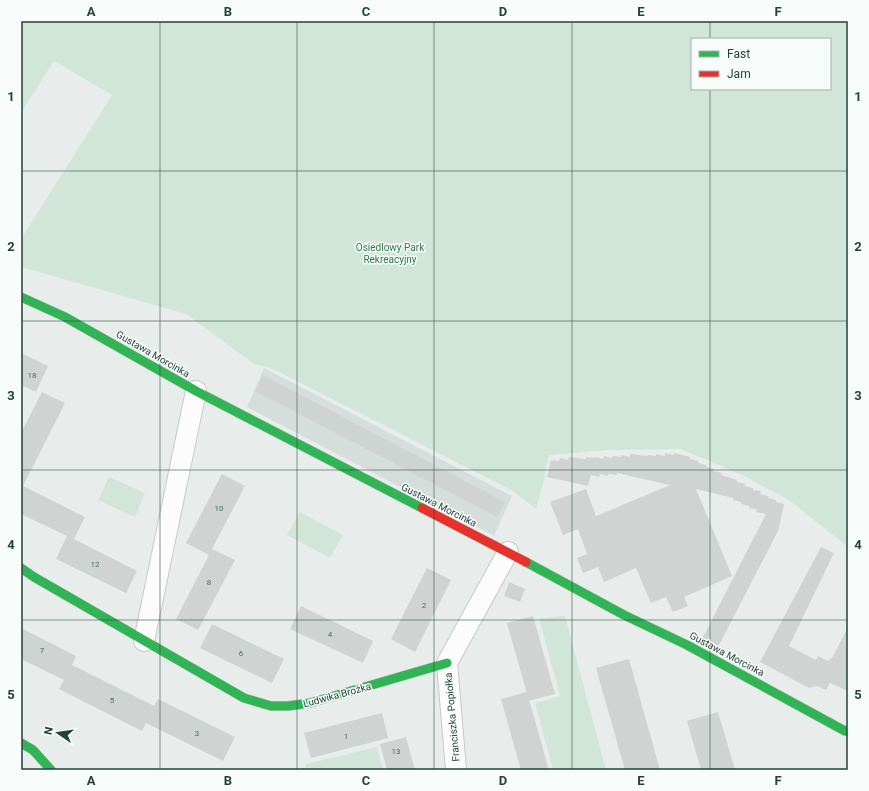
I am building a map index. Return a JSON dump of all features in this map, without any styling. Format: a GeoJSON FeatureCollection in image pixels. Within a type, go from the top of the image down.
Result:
{"type":"FeatureCollection","features":[{"type":"Feature","properties":{"kind":"street","name":"Gustawa Morcinka"},"geometry":{"type":"LineString","coordinates":[[21,297],[65,317],[196,391],[508,552],[624,615],[687,645],[845,731],[848,731]]}},
{"type":"Feature","properties":{"kind":"street"},"geometry":{"type":"LineString","coordinates":[[144,641],[196,391]]}},
{"type":"Feature","properties":{"kind":"street"},"geometry":{"type":"LineString","coordinates":[[447,663],[508,552]]}},
{"type":"Feature","properties":{"kind":"street","name":"Ludwika Brożka"},"geometry":{"type":"LineString","coordinates":[[21,568],[34,577],[244,698],[271,706],[288,706],[310,703],[447,663]]}},
{"type":"Feature","properties":{"kind":"street","name":"Franciszka Popiołka"},"geometry":{"type":"LineString","coordinates":[[447,663],[456,770]]}},
{"type":"Feature","properties":{"kind":"street"},"geometry":{"type":"LineString","coordinates":[[21,743],[33,750],[51,770]]}},
{"type":"Feature","properties":{"kind":"shaded area"},"geometry":{"type":"Polygon","coordinates":[[[264,368],[512,496],[494,536],[247,407],[264,368]]]}},
{"type":"Feature","properties":{"kind":"green space","name":"Osiedlowy Park Rekreacyjny"},"geometry":{"type":"Polygon","coordinates":[[[21,21],[848,21],[848,547],[790,501],[742,475],[681,449],[608,450],[549,455],[536,509],[513,491],[271,368],[254,364],[186,314],[21,267],[21,239],[112,95],[54,61],[21,113],[21,21]]]}},
{"type":"Feature","properties":{"kind":"green space"},"geometry":{"type":"Polygon","coordinates":[[[109,477],[145,493],[135,517],[98,500],[109,477]]]}},
{"type":"Feature","properties":{"kind":"green space"},"geometry":{"type":"Polygon","coordinates":[[[300,512],[343,535],[330,558],[287,535],[300,512]]]}},
{"type":"Feature","properties":{"kind":"green space"},"geometry":{"type":"Polygon","coordinates":[[[565,616],[606,770],[553,770],[535,703],[560,696],[539,618],[565,616]]]}},
{"type":"Feature","properties":{"kind":"green space"},"geometry":{"type":"Polygon","coordinates":[[[377,747],[383,770],[305,770],[306,764],[377,747]]]}},
{"type":"Feature","properties":{"kind":"building"},"geometry":{"type":"Polygon","coordinates":[[[21,353],[48,366],[36,392],[21,385],[21,353]]]}},
{"type":"Feature","properties":{"kind":"building"},"geometry":{"type":"Polygon","coordinates":[[[263,375],[505,502],[497,517],[255,391],[263,375]]]}},
{"type":"Feature","properties":{"kind":"building"},"geometry":{"type":"Polygon","coordinates":[[[42,392],[65,403],[23,486],[85,517],[74,539],[137,571],[126,593],[56,559],[67,536],[21,514],[21,433],[42,392]]]}},
{"type":"Feature","properties":{"kind":"building"},"geometry":{"type":"Polygon","coordinates":[[[665,453],[674,455],[674,453],[690,457],[690,459],[698,461],[698,463],[706,465],[706,467],[714,469],[713,471],[722,473],[721,475],[737,480],[737,482],[745,484],[745,486],[753,488],[753,490],[761,491],[760,494],[769,496],[768,498],[784,504],[778,531],[718,647],[702,639],[766,514],[756,512],[757,509],[749,508],[749,506],[741,504],[741,502],[733,500],[733,498],[696,489],[732,576],[684,597],[688,606],[673,612],[666,597],[651,603],[636,568],[604,582],[598,567],[583,573],[577,558],[587,554],[578,529],[563,535],[550,502],[586,489],[596,516],[670,485],[617,473],[617,475],[609,474],[608,476],[600,474],[599,477],[591,475],[588,486],[547,477],[551,460],[559,461],[560,458],[568,460],[569,457],[586,459],[586,457],[595,457],[603,459],[604,456],[612,458],[613,456],[621,457],[622,455],[630,457],[630,454],[656,456],[656,454],[665,456],[665,453]]]}},
{"type":"Feature","properties":{"kind":"building"},"geometry":{"type":"Polygon","coordinates":[[[222,474],[245,486],[212,549],[235,560],[198,630],[176,619],[209,555],[186,543],[222,474]]]}},
{"type":"Feature","properties":{"kind":"building"},"geometry":{"type":"Polygon","coordinates":[[[821,547],[834,553],[789,646],[816,660],[818,656],[828,661],[832,658],[848,627],[848,691],[830,683],[826,690],[817,686],[809,688],[760,662],[821,547]]]}},
{"type":"Feature","properties":{"kind":"building"},"geometry":{"type":"Polygon","coordinates":[[[427,568],[451,580],[415,652],[391,639],[427,568]]]}},
{"type":"Feature","properties":{"kind":"building"},"geometry":{"type":"Polygon","coordinates":[[[509,582],[525,589],[520,602],[504,596],[509,582]]]}},
{"type":"Feature","properties":{"kind":"building"},"geometry":{"type":"Polygon","coordinates":[[[301,606],[373,641],[363,663],[290,629],[301,606]]]}},
{"type":"Feature","properties":{"kind":"building"},"geometry":{"type":"Polygon","coordinates":[[[533,616],[555,694],[529,701],[507,623],[533,616]]]}},
{"type":"Feature","properties":{"kind":"building"},"geometry":{"type":"Polygon","coordinates":[[[212,624],[284,659],[272,683],[200,648],[212,624]]]}},
{"type":"Feature","properties":{"kind":"building"},"geometry":{"type":"Polygon","coordinates":[[[21,628],[76,656],[72,665],[154,706],[158,699],[235,737],[223,761],[146,723],[142,731],[59,689],[64,680],[21,659],[21,628]]]}},
{"type":"Feature","properties":{"kind":"building"},"geometry":{"type":"Polygon","coordinates":[[[629,659],[660,770],[625,770],[596,668],[629,659]]]}},
{"type":"Feature","properties":{"kind":"building"},"geometry":{"type":"Polygon","coordinates":[[[527,692],[549,770],[521,770],[501,699],[527,692]]]}},
{"type":"Feature","properties":{"kind":"building"},"geometry":{"type":"Polygon","coordinates":[[[718,712],[735,770],[701,770],[687,721],[718,712]]]}},
{"type":"Feature","properties":{"kind":"building"},"geometry":{"type":"Polygon","coordinates":[[[382,713],[388,738],[311,758],[304,733],[382,713]]]}},
{"type":"Feature","properties":{"kind":"building"},"geometry":{"type":"Polygon","coordinates":[[[406,737],[415,770],[387,770],[380,744],[406,737]]]}},
{"type":"Feature","properties":{"kind":"traffic: fast"},"geometry":{"type":"LineString","coordinates":[[21,297],[65,317],[196,391],[422,508]]}},
{"type":"Feature","properties":{"kind":"traffic: fast"},"geometry":{"type":"LineString","coordinates":[[526,562],[624,615],[687,645],[845,731],[848,731]]}},
{"type":"Feature","properties":{"kind":"traffic: fast"},"geometry":{"type":"LineString","coordinates":[[21,568],[34,577],[244,698],[271,706],[288,706],[310,703],[447,663]]}},
{"type":"Feature","properties":{"kind":"traffic: fast"},"geometry":{"type":"LineString","coordinates":[[21,743],[33,750],[51,770]]}},
{"type":"Feature","properties":{"kind":"traffic: jam"},"geometry":{"type":"LineString","coordinates":[[422,508],[526,562]]}}]}
